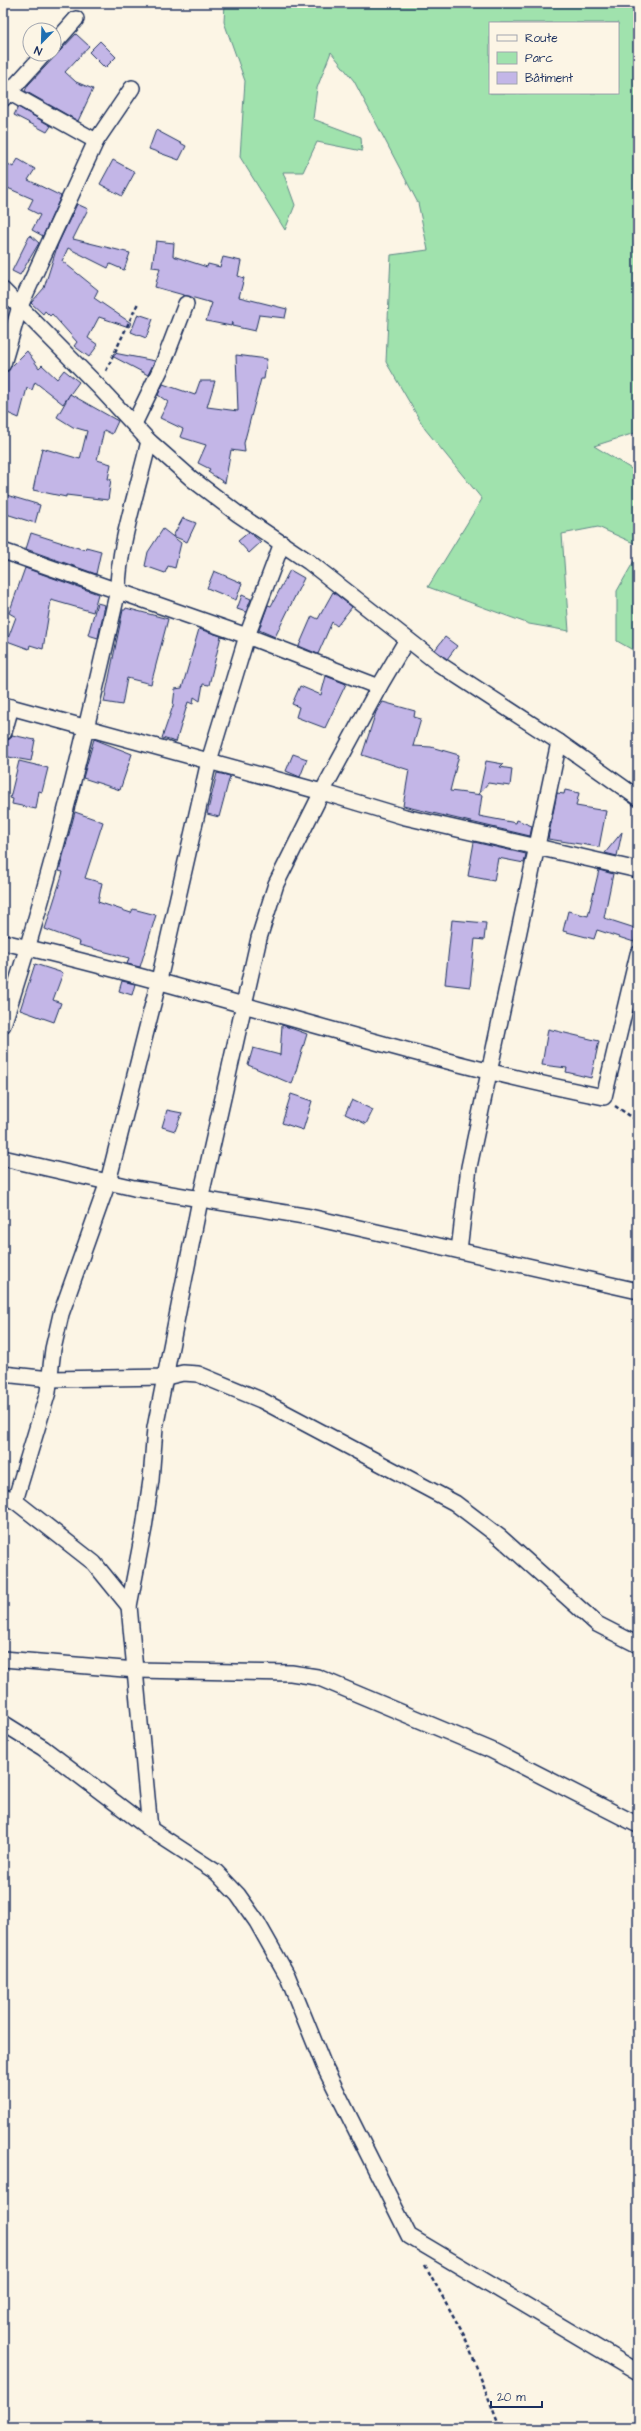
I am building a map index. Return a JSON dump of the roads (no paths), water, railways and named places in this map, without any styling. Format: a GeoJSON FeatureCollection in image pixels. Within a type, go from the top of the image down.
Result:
{"type":"FeatureCollection","features":[{"type":"Feature","properties":{"kind":"street"},"geometry":{"type":"LineString","coordinates":[[62,35],[76,19]]}},
{"type":"Feature","properties":{"kind":"street"},"geometry":{"type":"LineString","coordinates":[[36,62],[5,94],[96,141]]}},
{"type":"Feature","properties":{"kind":"street"},"geometry":{"type":"LineString","coordinates":[[3,364],[20,306],[96,141],[132,88]]}},
{"type":"Feature","properties":{"kind":"street"},"geometry":{"type":"LineString","coordinates":[[3,290],[98,386],[149,441],[192,479],[238,514],[282,543],[406,641],[559,742],[638,798]]}},
{"type":"Feature","properties":{"kind":"street"},"geometry":{"type":"LineString","coordinates":[[134,424],[163,364],[186,304]]}},
{"type":"Feature","properties":{"kind":"street"},"geometry":{"type":"LineString","coordinates":[[3,1025],[28,948],[87,726],[118,590],[121,561],[149,441]]}},
{"type":"Feature","properties":{"kind":"street"},"geometry":{"type":"LineString","coordinates":[[129,1606],[94,1563],[9,1499],[50,1379],[53,1348],[61,1314],[108,1182],[159,980],[209,761],[247,636],[282,543]]}},
{"type":"Feature","properties":{"kind":"street"},"geometry":{"type":"LineString","coordinates":[[3,551],[247,636],[379,686]]}},
{"type":"Feature","properties":{"kind":"street"},"geometry":{"type":"LineString","coordinates":[[150,1829],[129,1606],[144,1528],[155,1428],[200,1200],[260,938],[276,884],[322,792],[379,686],[406,641]]}},
{"type":"Feature","properties":{"kind":"street"},"geometry":{"type":"LineString","coordinates":[[4,732],[7,706],[87,726],[322,792],[405,818],[638,870]]}},
{"type":"Feature","properties":{"kind":"street"},"geometry":{"type":"LineString","coordinates":[[459,1250],[469,1166],[559,742]]}},
{"type":"Feature","properties":{"kind":"street"},"geometry":{"type":"LineString","coordinates":[[3,942],[159,980],[343,1034],[489,1073],[604,1097],[638,954]]}},
{"type":"Feature","properties":{"kind":"street"},"geometry":{"type":"LineString","coordinates":[[3,1158],[108,1182],[200,1200],[286,1212],[638,1291]]}},
{"type":"Feature","properties":{"kind":"street"},"geometry":{"type":"LineString","coordinates":[[3,1374],[50,1379],[166,1377],[182,1373],[198,1374],[261,1400],[455,1503],[500,1538],[597,1624],[638,1645]]}},
{"type":"Feature","properties":{"kind":"street"},"geometry":{"type":"LineString","coordinates":[[3,1659],[136,1670],[291,1673],[317,1678],[490,1750],[638,1825]]}},
{"type":"Feature","properties":{"kind":"street"},"geometry":{"type":"LineString","coordinates":[[3,1723],[43,1748],[150,1829],[216,1872],[238,1894],[257,1922],[287,1975],[324,2066],[409,2236],[607,2351],[638,2372]]}}]}
